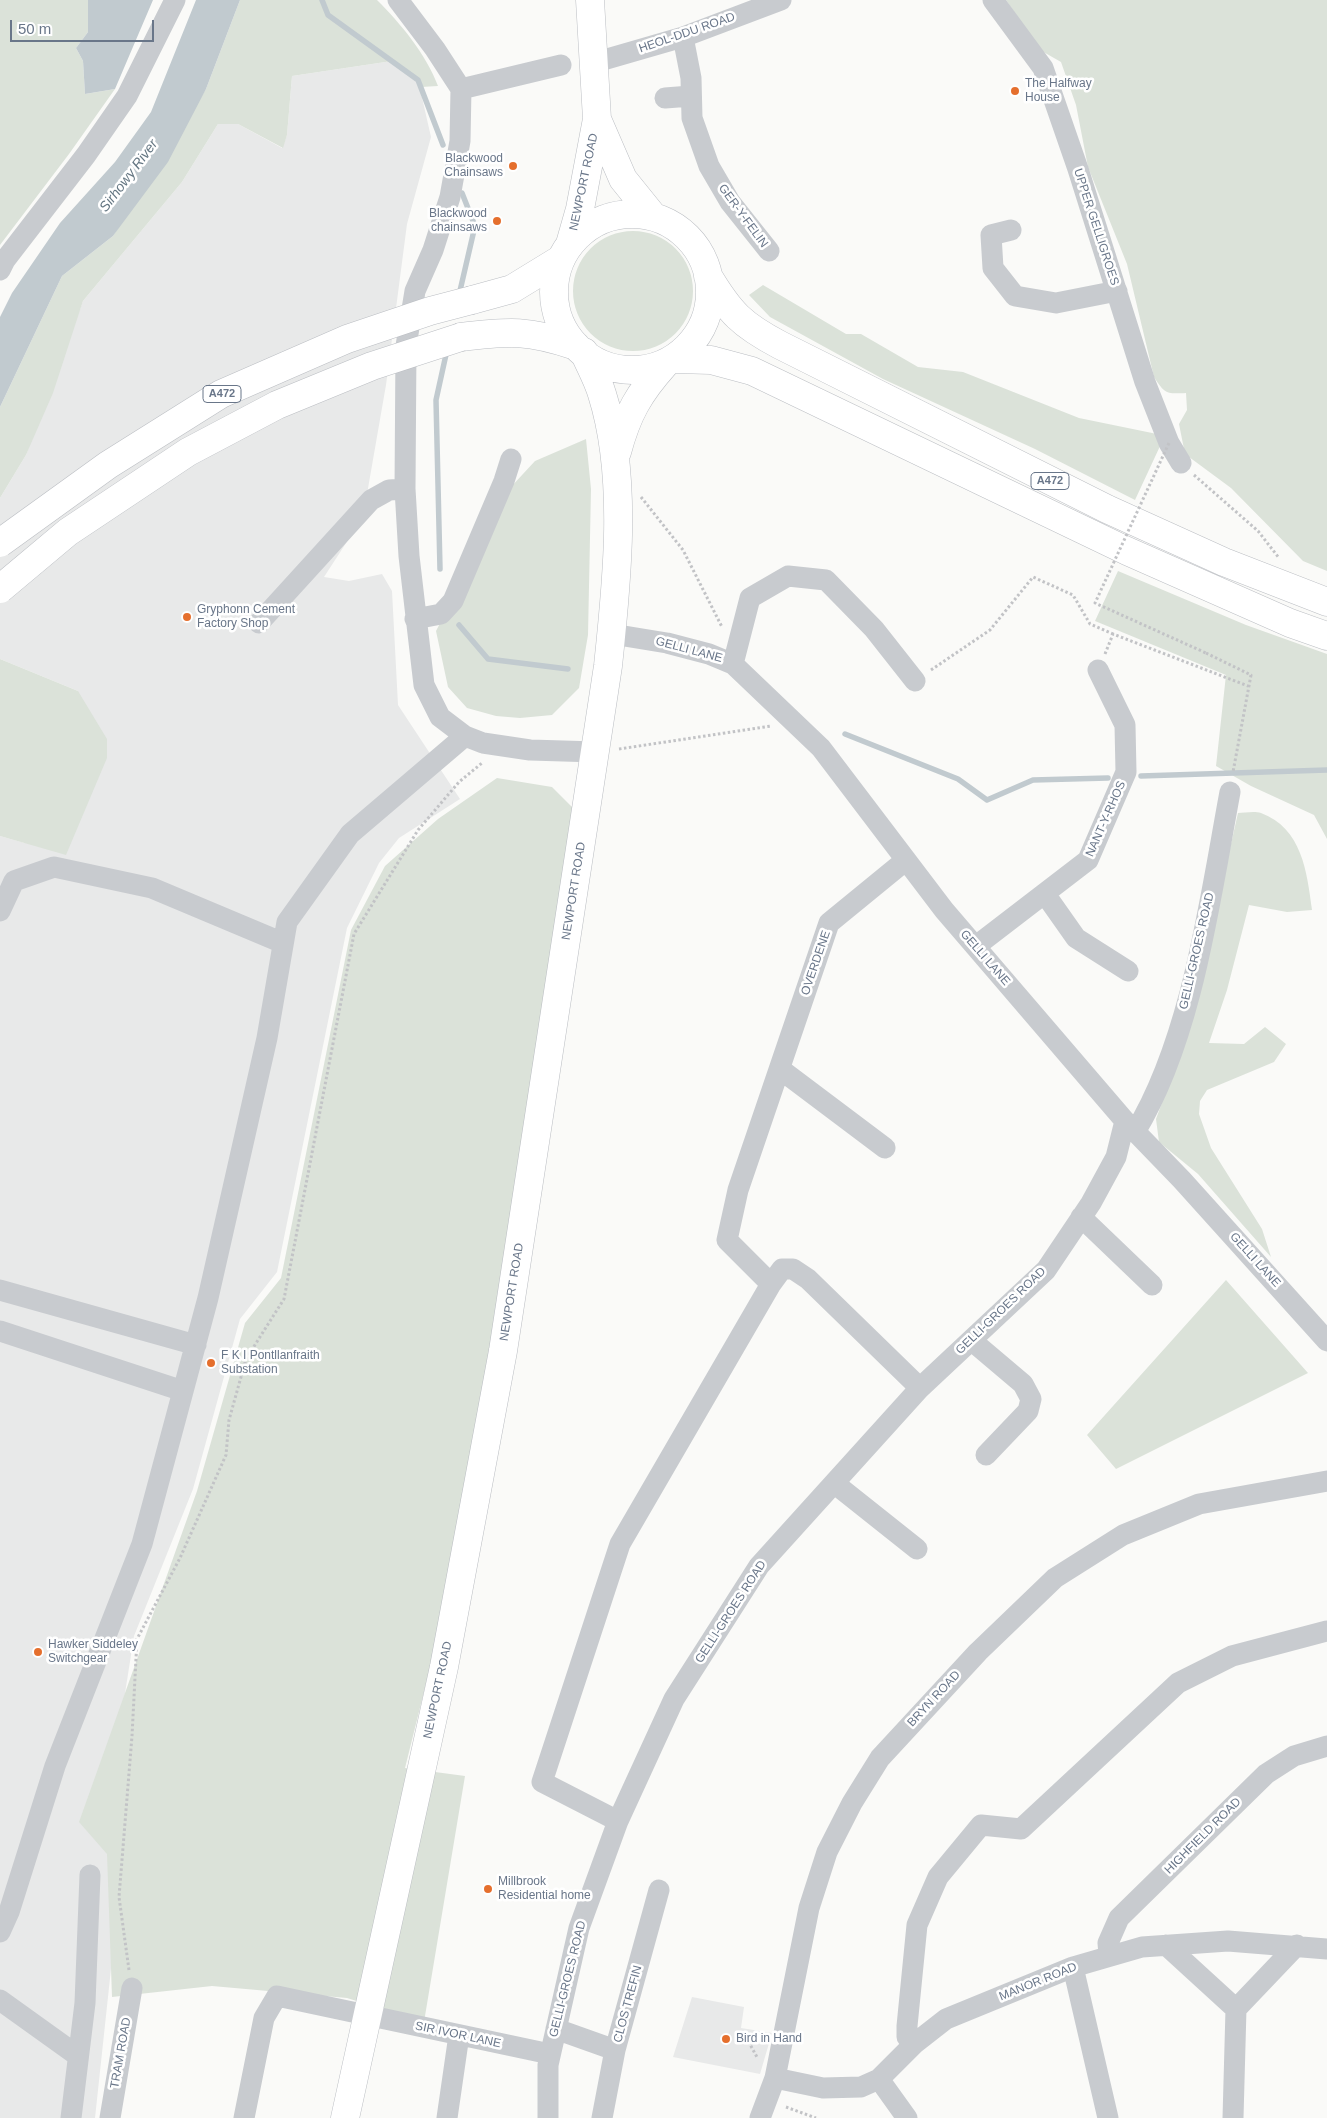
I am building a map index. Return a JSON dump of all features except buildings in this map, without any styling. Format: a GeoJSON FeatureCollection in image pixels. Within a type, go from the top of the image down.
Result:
{"type":"FeatureCollection","features":[{"type":"Feature","properties":{"kind":"main road","name":"NEWPORT ROAD"},"geometry":{"type":"LineString","coordinates":[[565,252],[580,209],[597,119],[590,0]]}},
{"type":"Feature","properties":{"kind":"main road","name":"NEWPORT ROAD"},"geometry":{"type":"LineString","coordinates":[[597,119],[623,180],[652,215]]}},
{"type":"Feature","properties":{"kind":"main road"},"geometry":{"type":"LineString","coordinates":[[0,589],[68,532],[188,452],[277,405],[389,360],[461,337],[520,332],[548,336],[580,349],[617,368],[642,370],[670,362],[695,338],[707,313],[710,301],[708,276],[699,252],[686,235],[664,220],[652,215],[628,213],[615,215],[588,227],[565,252],[555,285],[557,307],[564,329],[580,349]]}},
{"type":"Feature","properties":{"kind":"main road","name":"A472"},"geometry":{"type":"LineString","coordinates":[[0,543],[108,465],[221,394],[347,339],[430,311],[512,288],[565,252]]}},
{"type":"Feature","properties":{"kind":"main road","name":"A472"},"geometry":{"type":"LineString","coordinates":[[708,276],[735,316],[752,329],[780,345],[1116,513],[1224,562],[1327,602]]}},
{"type":"Feature","properties":{"kind":"main road","name":"NEWPORT ROAD"},"geometry":{"type":"LineString","coordinates":[[345,2118],[444,1667],[501,1361],[596,752],[612,634],[617,492],[616,456],[603,397],[580,349]]}},
{"type":"Feature","properties":{"kind":"main road","name":"NEWPORT ROAD"},"geometry":{"type":"LineString","coordinates":[[616,456],[627,418],[637,398],[670,362]]}},
{"type":"Feature","properties":{"kind":"main road","name":"A472"},"geometry":{"type":"LineString","coordinates":[[670,362],[726,363],[760,374],[1127,550],[1290,623],[1327,636]]}},
{"type":"Feature","properties":{"kind":"street"},"geometry":{"type":"LineString","coordinates":[[0,270],[5,260],[86,155],[127,96],[175,0]]}},
{"type":"Feature","properties":{"kind":"street"},"geometry":{"type":"LineString","coordinates":[[398,0],[436,49],[461,89],[460,141],[450,197],[433,250],[415,291],[406,346],[405,489],[415,619],[422,673],[431,702],[440,716],[465,736],[502,747],[564,752],[596,752]]}},
{"type":"Feature","properties":{"kind":"street","name":"HEOL-DDU ROAD"},"geometry":{"type":"LineString","coordinates":[[593,63],[683,37],[781,0]]}},
{"type":"Feature","properties":{"kind":"street","name":"UPPER GELLIGROES"},"geometry":{"type":"LineString","coordinates":[[993,0],[1043,68],[1145,382],[1169,443],[1181,463]]}},
{"type":"Feature","properties":{"kind":"street","name":"GER-Y-FELIN"},"geometry":{"type":"LineString","coordinates":[[683,37],[691,78],[692,118],[709,166],[730,202],[769,251]]}},
{"type":"Feature","properties":{"kind":"street"},"geometry":{"type":"LineString","coordinates":[[461,89],[561,65]]}},
{"type":"Feature","properties":{"kind":"street"},"geometry":{"type":"LineString","coordinates":[[664,98],[691,96]]}},
{"type":"Feature","properties":{"kind":"street"},"geometry":{"type":"LineString","coordinates":[[1011,230],[991,234],[993,268],[1015,296],[1056,303],[1117,291]]}},
{"type":"Feature","properties":{"kind":"street"},"geometry":{"type":"LineString","coordinates":[[415,619],[442,614],[453,602],[511,459]]}},
{"type":"Feature","properties":{"kind":"street"},"geometry":{"type":"LineString","coordinates":[[259,623],[371,500],[388,490],[405,489]]}},
{"type":"Feature","properties":{"kind":"street"},"geometry":{"type":"LineString","coordinates":[[735,657],[750,598],[788,576],[826,580],[874,629],[915,682]]}},
{"type":"Feature","properties":{"kind":"street","name":"GELLI LANE"},"geometry":{"type":"LineString","coordinates":[[612,634],[666,643],[709,654],[735,657],[795,722],[822,748],[944,910],[1130,1126],[1327,1341]]}},
{"type":"Feature","properties":{"kind":"street","name":"NANT-Y-RHOS"},"geometry":{"type":"LineString","coordinates":[[976,946],[1088,860],[1126,772],[1125,725],[1098,670]]}},
{"type":"Feature","properties":{"kind":"street"},"geometry":{"type":"LineString","coordinates":[[0,1932],[9,1912],[55,1766],[142,1544],[196,1346],[267,1038],[287,922],[350,834],[465,736]]}},
{"type":"Feature","properties":{"kind":"street","name":"GELLI-GROES ROAD"},"geometry":{"type":"LineString","coordinates":[[548,2118],[548,2065],[579,1928],[618,1821],[674,1699],[759,1566],[920,1388],[1046,1270],[1081,1217],[1116,1157],[1130,1126],[1157,1093],[1174,1046],[1210,901],[1230,792]]}},
{"type":"Feature","properties":{"kind":"street","name":"OVERDENE"},"geometry":{"type":"LineString","coordinates":[[771,1284],[727,1240],[738,1190],[829,924],[906,860]]}},
{"type":"Feature","properties":{"kind":"street"},"geometry":{"type":"LineString","coordinates":[[0,911],[14,881],[54,867],[152,888],[283,943]]}},
{"type":"Feature","properties":{"kind":"street"},"geometry":{"type":"LineString","coordinates":[[1045,894],[1076,938],[1128,971]]}},
{"type":"Feature","properties":{"kind":"street"},"geometry":{"type":"LineString","coordinates":[[780,1069],[885,1148]]}},
{"type":"Feature","properties":{"kind":"street"},"geometry":{"type":"LineString","coordinates":[[1081,1217],[1152,1285]]}},
{"type":"Feature","properties":{"kind":"street"},"geometry":{"type":"LineString","coordinates":[[618,1821],[542,1782],[620,1544],[771,1284],[782,1269],[793,1269],[808,1279],[920,1388]]}},
{"type":"Feature","properties":{"kind":"street"},"geometry":{"type":"LineString","coordinates":[[0,1290],[196,1346]]}},
{"type":"Feature","properties":{"kind":"street"},"geometry":{"type":"LineString","coordinates":[[0,1331],[183,1391]]}},
{"type":"Feature","properties":{"kind":"street"},"geometry":{"type":"LineString","coordinates":[[971,1340],[1023,1384],[1031,1399],[1028,1411],[986,1455]]}},
{"type":"Feature","properties":{"kind":"street","name":"BRYN ROAD"},"geometry":{"type":"LineString","coordinates":[[763,2109],[775,2078],[810,1908],[827,1852],[852,1803],[880,1758],[971,1659],[1055,1578],[1123,1535],[1199,1504],[1327,1481]]}},
{"type":"Feature","properties":{"kind":"street"},"geometry":{"type":"LineString","coordinates":[[834,1483],[917,1549]]}},
{"type":"Feature","properties":{"kind":"street"},"geometry":{"type":"LineString","coordinates":[[914,2044],[908,2037],[907,2026],[917,1926],[938,1877],[981,1825],[1021,1829],[1178,1683],[1232,1656],[1327,1631]]}},
{"type":"Feature","properties":{"kind":"street","name":"HIGHFIELD ROAD"},"geometry":{"type":"LineString","coordinates":[[1109,1955],[1108,1943],[1119,1918],[1266,1774],[1294,1756],[1327,1746]]}},
{"type":"Feature","properties":{"kind":"street"},"geometry":{"type":"LineString","coordinates":[[71,2118],[85,2003],[90,1875]]}},
{"type":"Feature","properties":{"kind":"street","name":"CLOS TREFIN"},"geometry":{"type":"LineString","coordinates":[[602,2118],[615,2050],[659,1890]]}},
{"type":"Feature","properties":{"kind":"street","name":"MANOR ROAD"},"geometry":{"type":"LineString","coordinates":[[775,2078],[823,2088],[849,2089],[861,2087],[879,2078],[914,2044],[946,2019],[1073,1967],[1109,1955],[1142,1947],[1228,1941],[1297,1945],[1327,1949]]}},
{"type":"Feature","properties":{"kind":"street"},"geometry":{"type":"LineString","coordinates":[[1166,1945],[1236,2009]]}},
{"type":"Feature","properties":{"kind":"street"},"geometry":{"type":"LineString","coordinates":[[1233,2118],[1236,2009],[1297,1945]]}},
{"type":"Feature","properties":{"kind":"street"},"geometry":{"type":"LineString","coordinates":[[1073,1967],[1108,2118]]}},
{"type":"Feature","properties":{"kind":"street","name":"TRAM ROAD"},"geometry":{"type":"LineString","coordinates":[[110,2118],[132,1988]]}},
{"type":"Feature","properties":{"kind":"street","name":"SIR IVOR LANE"},"geometry":{"type":"LineString","coordinates":[[244,2118],[264,2018],[277,1996],[550,2054]]}},
{"type":"Feature","properties":{"kind":"street"},"geometry":{"type":"LineString","coordinates":[[0,2000],[78,2056]]}},
{"type":"Feature","properties":{"kind":"street"},"geometry":{"type":"LineString","coordinates":[[556,2029],[615,2050]]}},
{"type":"Feature","properties":{"kind":"street"},"geometry":{"type":"LineString","coordinates":[[447,2118],[459,2035]]}},
{"type":"Feature","properties":{"kind":"street"},"geometry":{"type":"LineString","coordinates":[[879,2078],[907,2118]]}},
{"type":"Feature","properties":{"kind":"path"},"geometry":{"type":"LineString","coordinates":[[1169,443],[1095,603],[1251,675],[1230,792]]}},
{"type":"Feature","properties":{"kind":"path"},"geometry":{"type":"LineString","coordinates":[[1181,463],[1258,531],[1282,562]]}},
{"type":"Feature","properties":{"kind":"path"},"geometry":{"type":"LineString","coordinates":[[617,492],[632,492],[642,498],[677,543],[735,657]]}},
{"type":"Feature","properties":{"kind":"path"},"geometry":{"type":"LineString","coordinates":[[915,682],[990,630],[1033,577],[1073,595],[1090,624],[1248,686]]}},
{"type":"Feature","properties":{"kind":"path"},"geometry":{"type":"LineString","coordinates":[[1098,670],[1112,634]]}},
{"type":"Feature","properties":{"kind":"path"},"geometry":{"type":"LineString","coordinates":[[596,752],[795,722]]}},
{"type":"Feature","properties":{"kind":"path"},"geometry":{"type":"LineString","coordinates":[[132,1988],[119,1897],[132,1736],[137,1639],[180,1558],[226,1455],[229,1420],[246,1359],[284,1299],[354,934],[418,830],[459,782],[502,747]]}},
{"type":"Feature","properties":{"kind":"path"},"geometry":{"type":"LineString","coordinates":[[763,2109],[816,2118]]}},
{"type":"Feature","properties":{"kind":"shaded area"},"geometry":{"type":"Polygon","coordinates":[[[0,0],[88,0],[88,32],[76,48],[83,61],[85,94],[115,89],[69,154],[0,245],[0,0]]]}},
{"type":"Feature","properties":{"kind":"shaded area"},"geometry":{"type":"Polygon","coordinates":[[[240,0],[377,0],[395,19],[420,51],[438,86],[421,87],[418,80],[392,61],[292,76],[287,135],[283,148],[238,124],[218,124],[182,182],[83,301],[53,393],[26,455],[0,498],[0,407],[62,276],[113,236],[206,89],[240,0]]]}},
{"type":"Feature","properties":{"kind":"shaded area"},"geometry":{"type":"Polygon","coordinates":[[[1006,0],[1327,0],[1327,571],[1303,561],[1231,488],[1185,454],[1179,424],[1187,410],[1186,393],[1167,392],[1154,377],[1127,264],[1088,167],[1076,105],[1061,62],[1040,50],[1006,0]]]}},
{"type":"Feature","properties":{"kind":"shaded area"},"geometry":{"type":"Polygon","coordinates":[[[392,61],[418,80],[431,137],[407,224],[386,385],[363,517],[324,577],[349,581],[382,574],[392,591],[398,705],[460,799],[399,838],[379,863],[347,928],[277,1272],[240,1319],[193,1489],[134,1636],[123,1706],[111,1969],[95,2118],[0,2118],[0,836],[25,843],[78,691],[0,659],[0,498],[26,455],[83,301],[182,182],[218,124],[238,124],[282,148],[287,135],[292,76],[392,61]]]}},
{"type":"Feature","properties":{"kind":"shaded area"},"geometry":{"type":"Polygon","coordinates":[[[633,231],[645,232],[656,236],[666,241],[675,249],[683,258],[688,268],[692,279],[692,303],[688,314],[683,324],[675,333],[666,341],[656,346],[645,350],[633,351],[621,350],[610,346],[600,341],[591,333],[583,324],[578,314],[574,303],[573,291],[574,279],[578,268],[583,258],[591,249],[600,241],[610,236],[621,232],[633,231]]]}},
{"type":"Feature","properties":{"kind":"shaded area"},"geometry":{"type":"Polygon","coordinates":[[[763,285],[846,334],[861,334],[918,367],[963,372],[1079,418],[1157,434],[1161,444],[1135,500],[1035,449],[883,379],[770,317],[749,295],[763,285]]]}},
{"type":"Feature","properties":{"kind":"shaded area"},"geometry":{"type":"Polygon","coordinates":[[[586,439],[591,489],[588,635],[579,688],[552,715],[520,718],[496,716],[467,708],[448,687],[436,631],[510,488],[535,461],[586,439]]]}},
{"type":"Feature","properties":{"kind":"shaded area"},"geometry":{"type":"Polygon","coordinates":[[[1118,571],[1246,625],[1327,654],[1327,839],[1314,815],[1251,786],[1216,766],[1226,675],[1095,621],[1118,571]]]}},
{"type":"Feature","properties":{"kind":"shaded area"},"geometry":{"type":"Polygon","coordinates":[[[0,659],[78,691],[107,739],[107,758],[66,855],[0,836],[0,659]]]}},
{"type":"Feature","properties":{"kind":"shaded area"},"geometry":{"type":"Polygon","coordinates":[[[497,778],[552,787],[573,808],[524,1161],[451,1583],[405,1768],[465,1776],[424,2022],[347,1998],[212,1986],[112,1997],[107,1854],[79,1822],[197,1491],[245,1323],[281,1278],[351,930],[385,866],[438,819],[497,778]]]}},
{"type":"Feature","properties":{"kind":"shaded area"},"geometry":{"type":"Polygon","coordinates":[[[1238,813],[1261,813],[1275,820],[1286,829],[1300,853],[1308,881],[1312,910],[1287,912],[1249,905],[1227,990],[1209,1043],[1244,1044],[1265,1027],[1286,1044],[1274,1062],[1207,1090],[1200,1101],[1199,1114],[1211,1148],[1262,1229],[1271,1257],[1198,1174],[1159,1142],[1156,1119],[1178,1059],[1209,941],[1238,813]]]}},
{"type":"Feature","properties":{"kind":"shaded area"},"geometry":{"type":"Polygon","coordinates":[[[1226,1280],[1308,1373],[1116,1469],[1087,1435],[1226,1280]]]}},
{"type":"Feature","properties":{"kind":"shaded area"},"geometry":{"type":"Polygon","coordinates":[[[692,1997],[744,2007],[741,2028],[772,2033],[760,2074],[673,2057],[692,1997]]]}},
{"type":"Feature","properties":{"kind":"water"},"geometry":{"type":"Polygon","coordinates":[[[88,0],[153,0],[115,89],[85,94],[83,61],[76,48],[88,32],[88,0]]]}},
{"type":"Feature","properties":{"kind":"water","name":"Sirhowy River"},"geometry":{"type":"Polygon","coordinates":[[[196,0],[240,0],[206,89],[168,162],[113,236],[62,276],[0,407],[0,317],[12,293],[60,223],[115,162],[151,112],[196,0]]]}},
{"type":"Feature","properties":{"kind":"waterway"},"geometry":{"type":"LineString","coordinates":[[322,0],[328,15],[418,80],[443,145]]}},
{"type":"Feature","properties":{"kind":"waterway"},"geometry":{"type":"LineString","coordinates":[[459,295],[475,226],[462,193]]}},
{"type":"Feature","properties":{"kind":"waterway"},"geometry":{"type":"LineString","coordinates":[[440,569],[436,400],[447,350]]}},
{"type":"Feature","properties":{"kind":"waterway"},"geometry":{"type":"LineString","coordinates":[[459,625],[488,659],[568,669]]}},
{"type":"Feature","properties":{"kind":"waterway"},"geometry":{"type":"LineString","coordinates":[[845,734],[958,779],[987,800],[1033,780],[1108,778]]}},
{"type":"Feature","properties":{"kind":"waterway"},"geometry":{"type":"LineString","coordinates":[[1141,776],[1327,770]]}},
{"type":"Feature","properties":{"kind":"place","name":"The Halfway House"},"geometry":{"type":"Point","coordinates":[1015,91]}},
{"type":"Feature","properties":{"kind":"place","name":"Blackwood Chainsaws"},"geometry":{"type":"Point","coordinates":[513,166]}},
{"type":"Feature","properties":{"kind":"place","name":"Blackwood chainsaws"},"geometry":{"type":"Point","coordinates":[497,221]}},
{"type":"Feature","properties":{"kind":"place","name":"Gryphonn Cement Factory Shop"},"geometry":{"type":"Point","coordinates":[187,617]}},
{"type":"Feature","properties":{"kind":"place","name":"F K I Pontllanfraith Substation"},"geometry":{"type":"Point","coordinates":[211,1363]}},
{"type":"Feature","properties":{"kind":"place","name":"Hawker Siddeley Switchgear"},"geometry":{"type":"Point","coordinates":[38,1652]}},
{"type":"Feature","properties":{"kind":"place","name":"Millbrook Residential home"},"geometry":{"type":"Point","coordinates":[488,1889]}},
{"type":"Feature","properties":{"kind":"place","name":"Bird in Hand"},"geometry":{"type":"Point","coordinates":[726,2039]}}]}
